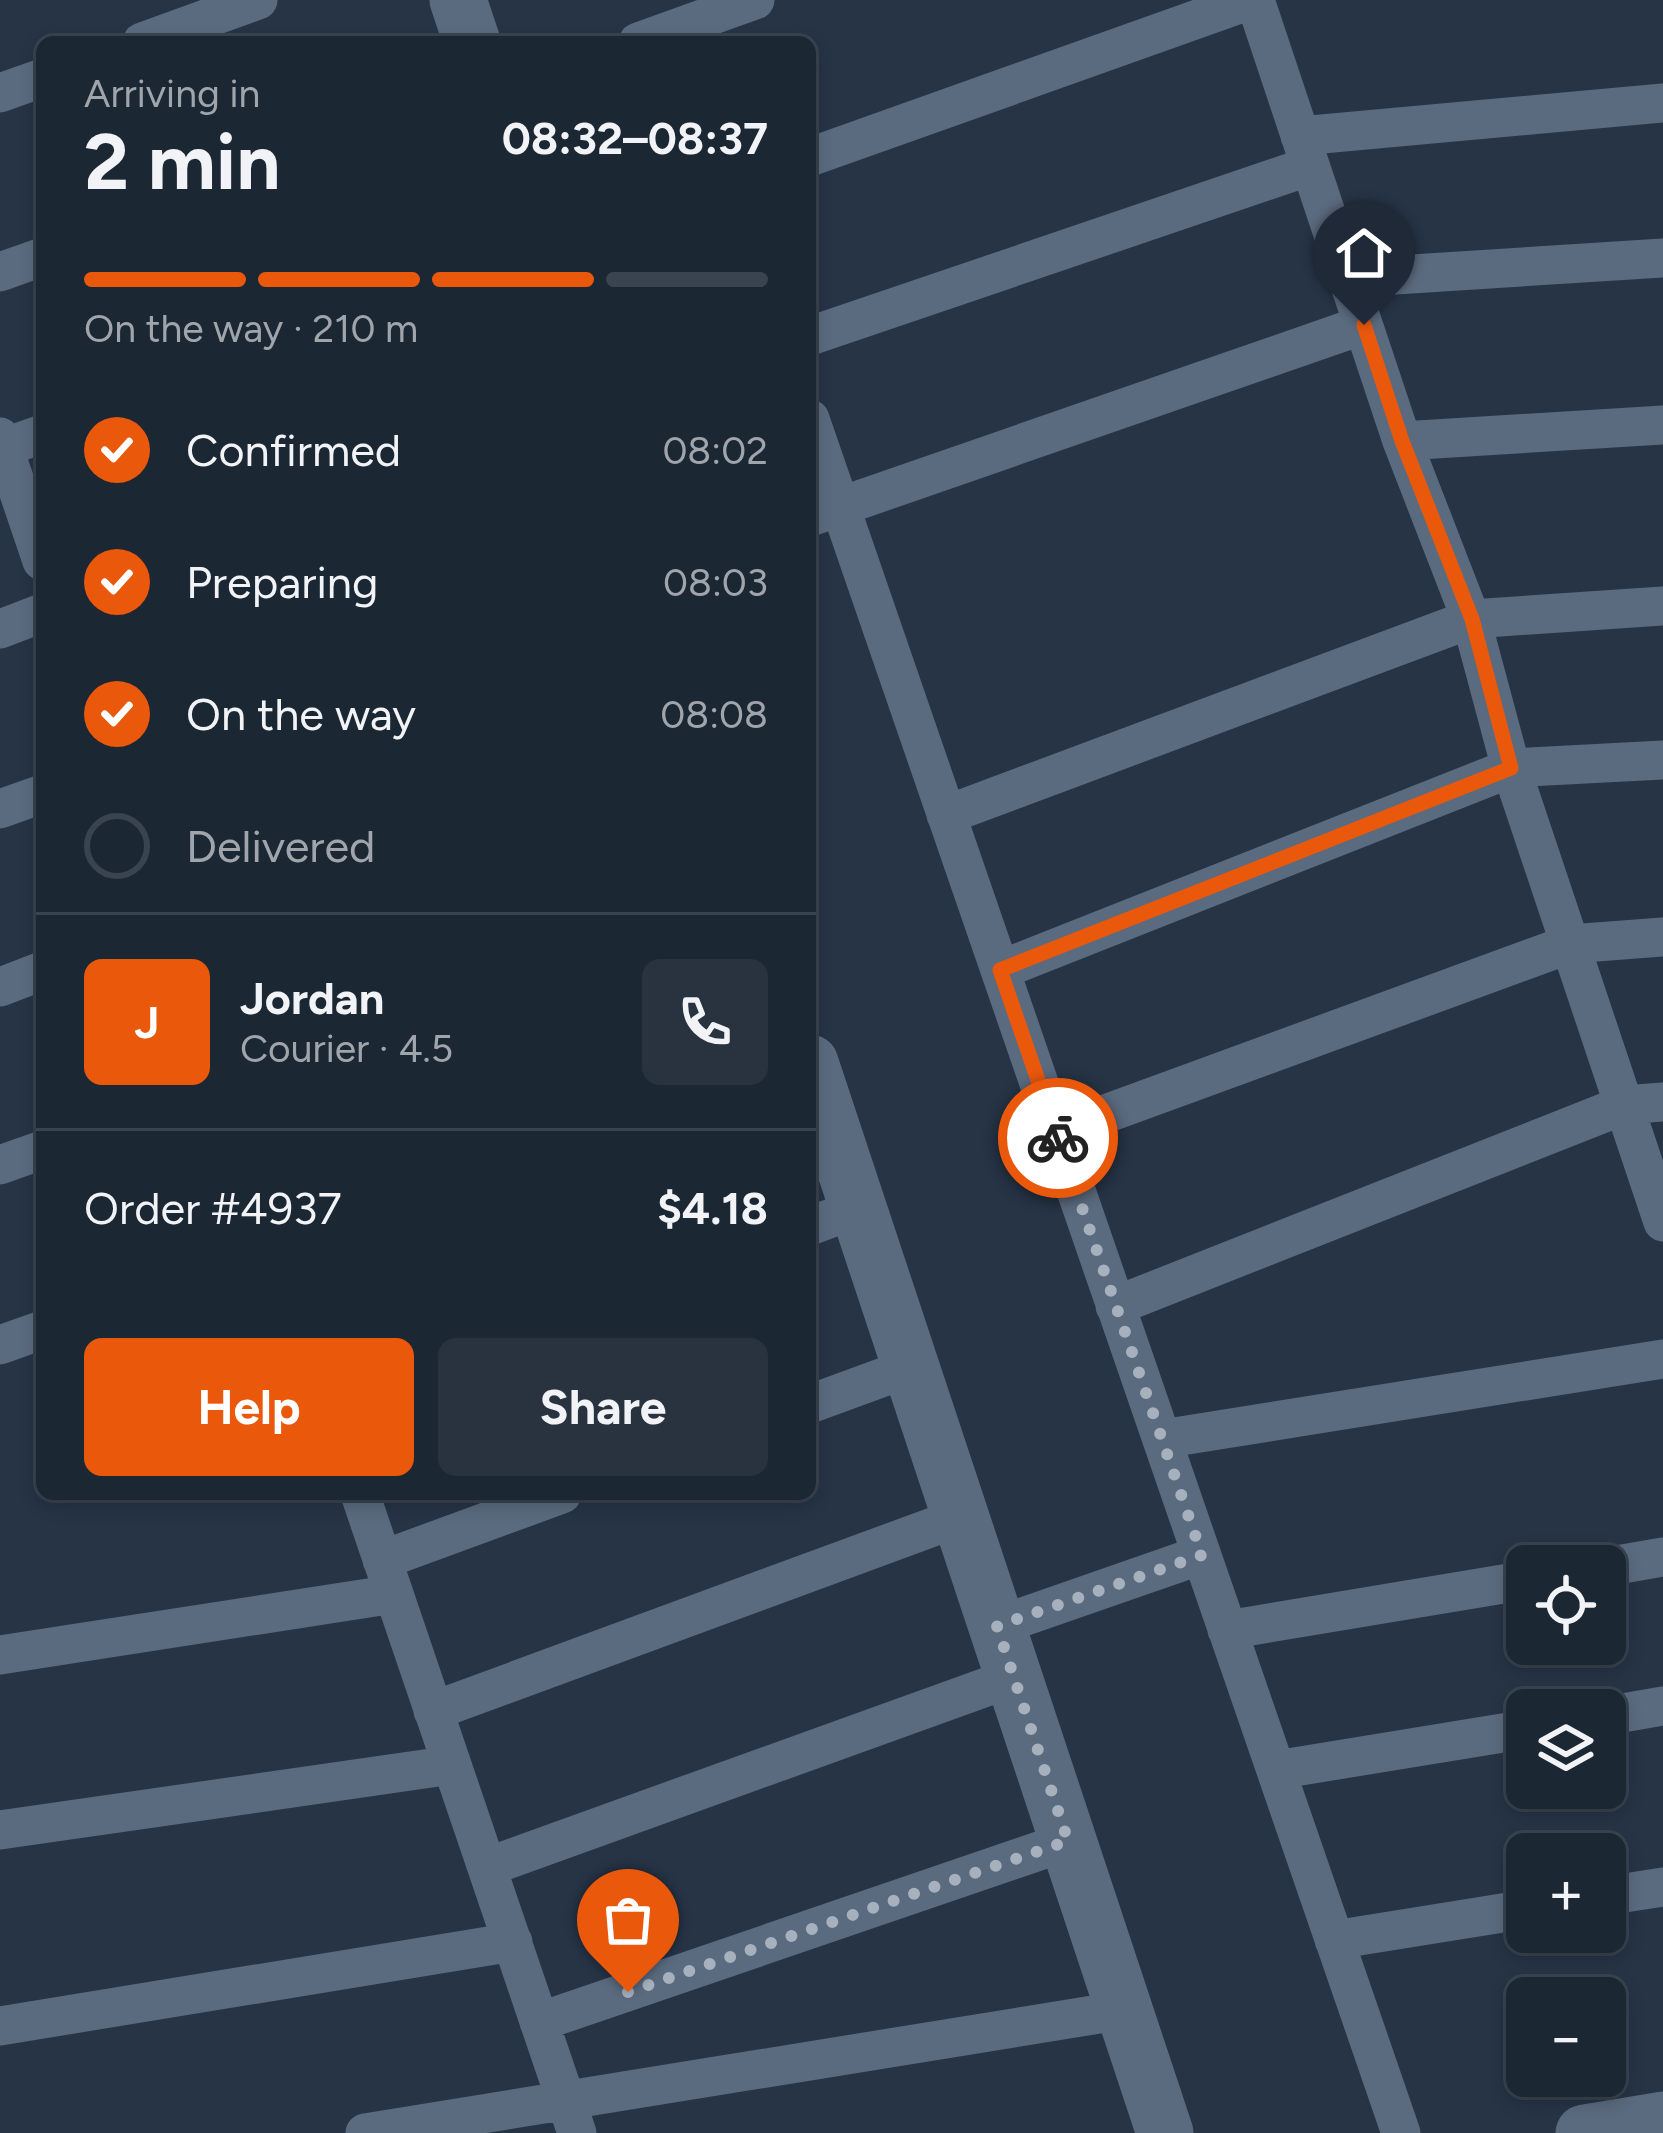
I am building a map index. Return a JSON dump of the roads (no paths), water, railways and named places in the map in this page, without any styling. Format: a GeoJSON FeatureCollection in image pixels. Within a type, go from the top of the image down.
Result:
{"type":"FeatureCollection","features":[{"type":"Feature","properties":{"kind":"street"},"geometry":{"type":"LineString","coordinates":[[159,36],[258,0]]}},
{"type":"Feature","properties":{"kind":"street"},"geometry":{"type":"LineString","coordinates":[[458,0],[470,36]]}},
{"type":"Feature","properties":{"kind":"street"},"geometry":{"type":"LineString","coordinates":[[665,28],[755,0]]}},
{"type":"Feature","properties":{"kind":"street"},"geometry":{"type":"LineString","coordinates":[[816,155],[1253,0],[1402,441],[1472,619],[1511,768],[1570,944],[1643,1103],[1663,1222]]}},
{"type":"Feature","properties":{"kind":"street"},"geometry":{"type":"LineString","coordinates":[[0,93],[36,80]]}},
{"type":"Feature","properties":{"kind":"street"},"geometry":{"type":"LineString","coordinates":[[816,334],[1305,151],[1663,103]]}},
{"type":"Feature","properties":{"kind":"street"},"geometry":{"type":"LineString","coordinates":[[1348,278],[1663,258]]}},
{"type":"Feature","properties":{"kind":"street"},"geometry":{"type":"LineString","coordinates":[[0,272],[36,259]]}},
{"type":"Feature","properties":{"kind":"street"},"geometry":{"type":"LineString","coordinates":[[825,512],[1364,325]]}},
{"type":"Feature","properties":{"kind":"street"},"geometry":{"type":"LineString","coordinates":[[1402,441],[1663,424]]}},
{"type":"Feature","properties":{"kind":"street"},"geometry":{"type":"LineString","coordinates":[[36,436],[1,445],[36,544]]}},
{"type":"Feature","properties":{"kind":"street"},"geometry":{"type":"LineString","coordinates":[[816,456],[825,512],[946,815],[1401,2133]]}},
{"type":"Feature","properties":{"kind":"street"},"geometry":{"type":"LineString","coordinates":[[946,815],[1472,619],[1663,606]]}},
{"type":"Feature","properties":{"kind":"street"},"geometry":{"type":"LineString","coordinates":[[0,629],[36,616]]}},
{"type":"Feature","properties":{"kind":"street"},"geometry":{"type":"LineString","coordinates":[[1000,970],[1511,768],[1663,760]]}},
{"type":"Feature","properties":{"kind":"street"},"geometry":{"type":"LineString","coordinates":[[0,809],[36,796]]}},
{"type":"Feature","properties":{"kind":"street"},"geometry":{"type":"LineString","coordinates":[[1056,1132],[1570,944],[1663,937]]}},
{"type":"Feature","properties":{"kind":"street"},"geometry":{"type":"LineString","coordinates":[[0,986],[36,973]]}},
{"type":"Feature","properties":{"kind":"street"},"geometry":{"type":"LineString","coordinates":[[816,1101],[834,1216],[910,1367],[1165,2133]]}},
{"type":"Feature","properties":{"kind":"street"},"geometry":{"type":"LineString","coordinates":[[1115,1306],[1643,1103]]}},
{"type":"Feature","properties":{"kind":"street"},"geometry":{"type":"LineString","coordinates":[[0,1165],[36,1152]]}},
{"type":"Feature","properties":{"kind":"street"},"geometry":{"type":"LineString","coordinates":[[0,1345],[36,1332]]}},
{"type":"Feature","properties":{"kind":"street"},"geometry":{"type":"LineString","coordinates":[[1162,1439],[1663,1359]]}},
{"type":"Feature","properties":{"kind":"street"},"geometry":{"type":"LineString","coordinates":[[816,1401],[910,1367]]}},
{"type":"Feature","properties":{"kind":"street"},"geometry":{"type":"LineString","coordinates":[[362,1500],[572,2117]]}},
{"type":"Feature","properties":{"kind":"street"},"geometry":{"type":"LineString","coordinates":[[0,1655],[388,1577],[549,1500]]}},
{"type":"Feature","properties":{"kind":"street"},"geometry":{"type":"LineString","coordinates":[[433,1711],[961,1517]]}},
{"type":"Feature","properties":{"kind":"street"},"geometry":{"type":"LineString","coordinates":[[487,1867],[1005,1652],[1202,1555]]}},
{"type":"Feature","properties":{"kind":"street"},"geometry":{"type":"LineString","coordinates":[[1626,1563],[1663,1557]]}},
{"type":"Feature","properties":{"kind":"street"},"geometry":{"type":"LineString","coordinates":[[1228,1630],[1506,1584]]}},
{"type":"Feature","properties":{"kind":"street"},"geometry":{"type":"LineString","coordinates":[[1626,1712],[1663,1706]]}},
{"type":"Feature","properties":{"kind":"street"},"geometry":{"type":"LineString","coordinates":[[1276,1770],[1506,1732]]}},
{"type":"Feature","properties":{"kind":"street"},"geometry":{"type":"LineString","coordinates":[[0,1830],[452,1765]]}},
{"type":"Feature","properties":{"kind":"street"},"geometry":{"type":"LineString","coordinates":[[539,2022],[1068,1841]]}},
{"type":"Feature","properties":{"kind":"street"},"geometry":{"type":"LineString","coordinates":[[1626,1893],[1663,1887]]}},
{"type":"Feature","properties":{"kind":"street"},"geometry":{"type":"LineString","coordinates":[[1334,1940],[1506,1912]]}},
{"type":"Feature","properties":{"kind":"street"},"geometry":{"type":"LineString","coordinates":[[0,2026],[512,1942]]}},
{"type":"Feature","properties":{"kind":"street"},"geometry":{"type":"LineString","coordinates":[[365,2133],[572,2117],[1124,2010]]}},
{"type":"Feature","properties":{"kind":"street"},"geometry":{"type":"LineString","coordinates":[[1584,2133],[1663,2120]]}}]}
